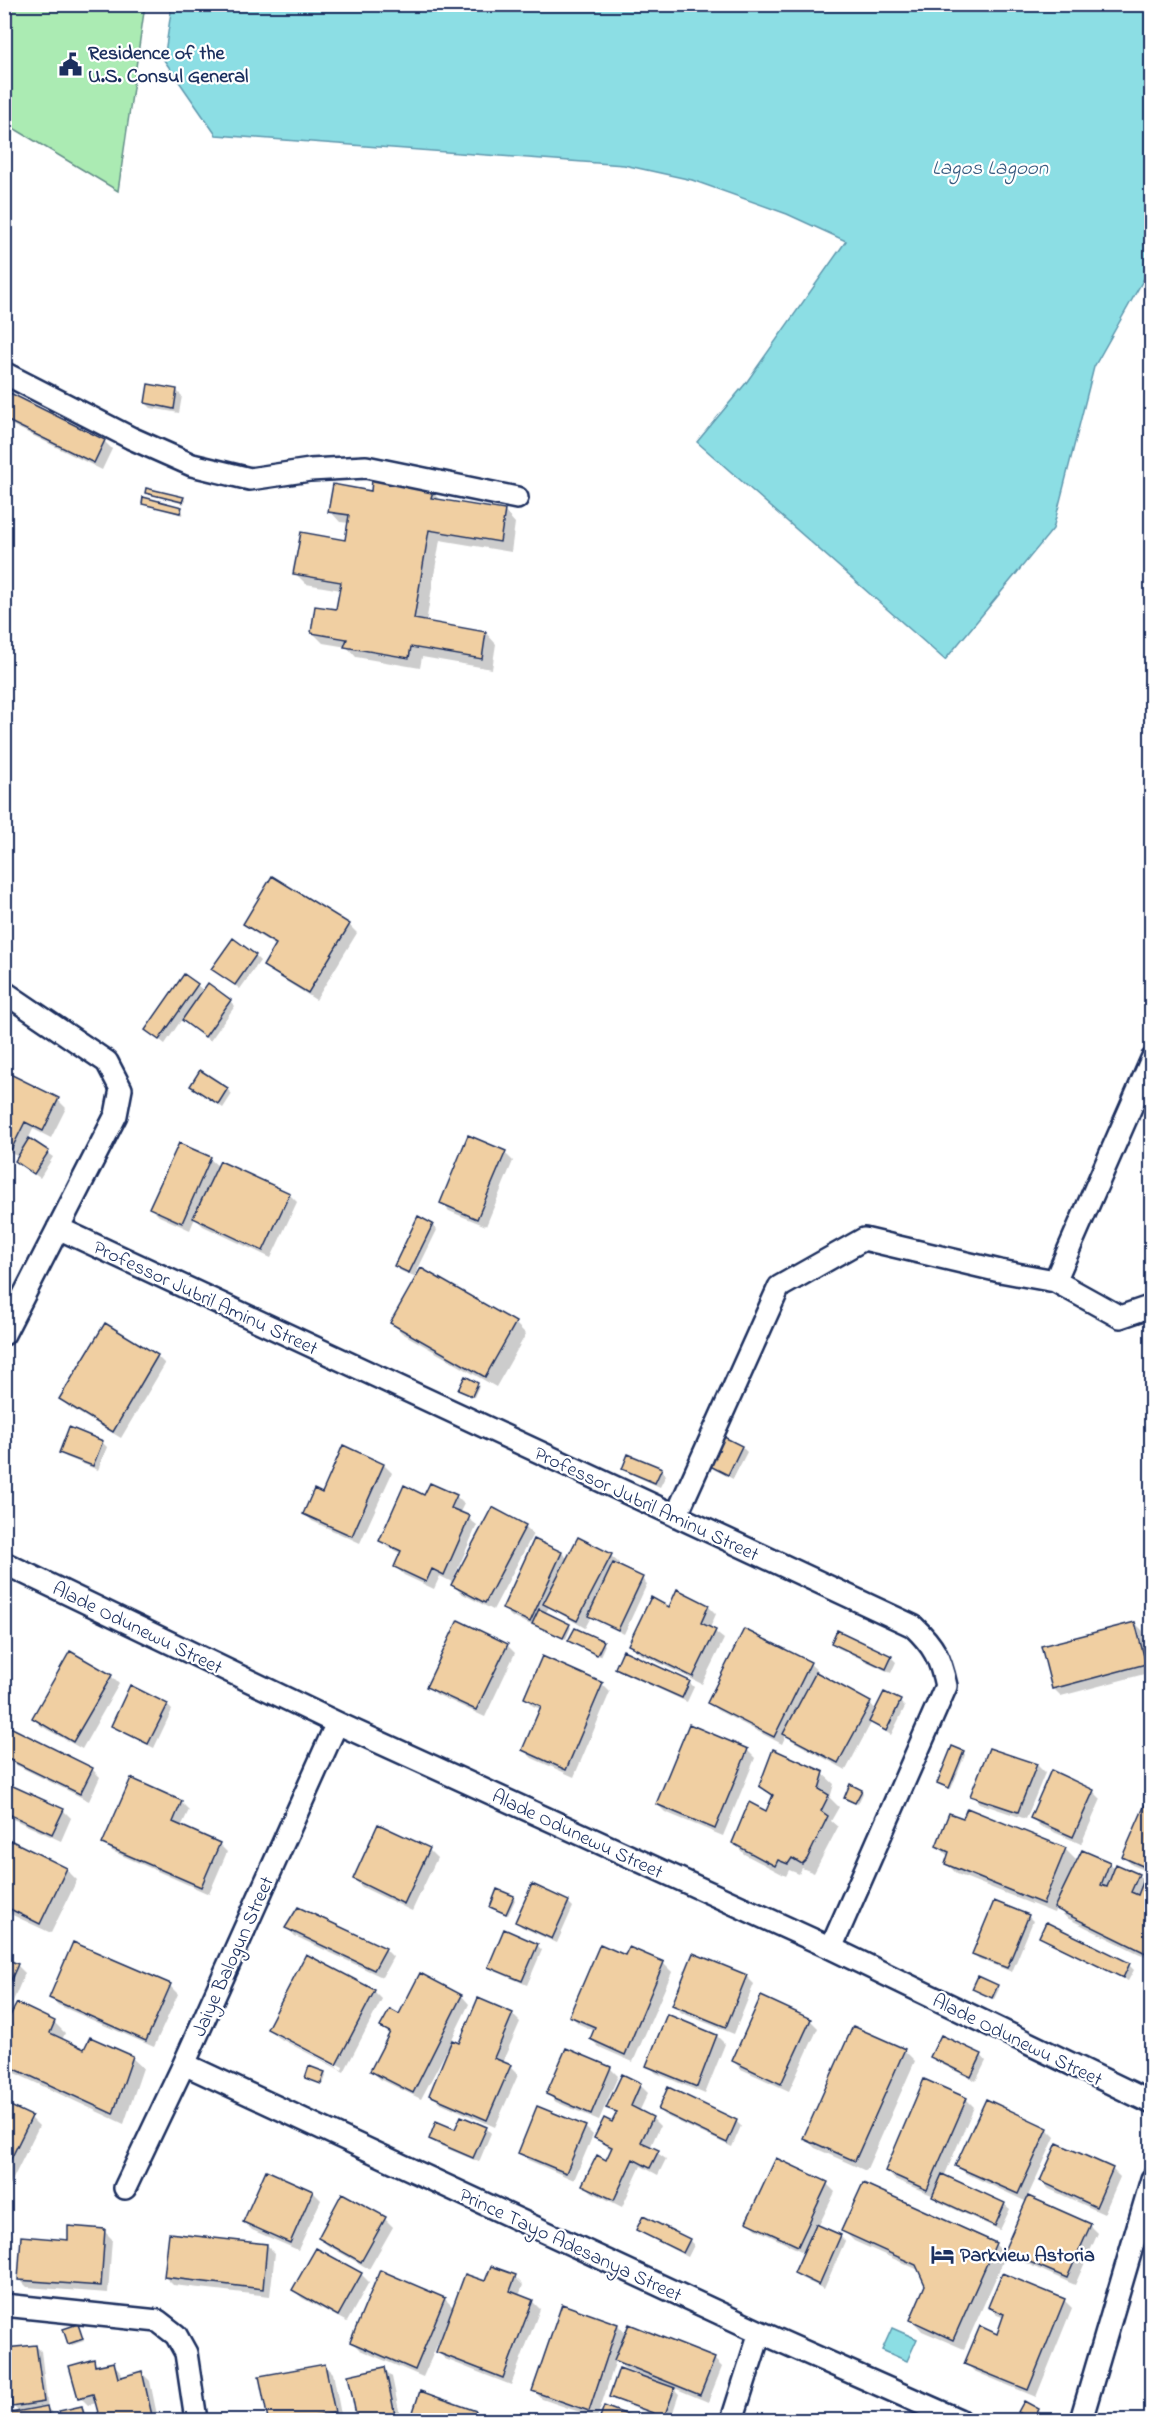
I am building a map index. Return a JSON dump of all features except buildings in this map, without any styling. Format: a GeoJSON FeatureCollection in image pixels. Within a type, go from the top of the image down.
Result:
{"type":"FeatureCollection","features":[{"type":"Feature","properties":{"kind":"street"},"geometry":{"type":"LineString","coordinates":[[4,374],[131,438],[192,465],[250,479],[310,470],[366,467],[517,498]]}},
{"type":"Feature","properties":{"kind":"street"},"geometry":{"type":"LineString","coordinates":[[4,992],[107,1062],[120,1089],[116,1115],[4,1334]]}},
{"type":"Feature","properties":{"kind":"street"},"geometry":{"type":"LineString","coordinates":[[1055,1281],[1152,1059]]}},
{"type":"Feature","properties":{"kind":"street","name":"Professor Jubril Aminu Street"},"geometry":{"type":"LineString","coordinates":[[58,1228],[913,1626],[928,1640],[940,1661],[946,1686],[831,1948]]}},
{"type":"Feature","properties":{"kind":"street"},"geometry":{"type":"LineString","coordinates":[[676,1516],[779,1287],[864,1239],[1000,1271],[1055,1281],[1120,1317],[1152,1306]]}},
{"type":"Feature","properties":{"kind":"street","name":"Alade Odunewu Street"},"geometry":{"type":"LineString","coordinates":[[4,1563],[337,1723],[831,1948],[1152,2103]]}},
{"type":"Feature","properties":{"kind":"street","name":"Jaiye Balogun Street"},"geometry":{"type":"LineString","coordinates":[[125,2188],[184,2064],[337,1723]]}},
{"type":"Feature","properties":{"kind":"street","name":"Prince Tayo Adesanya Street"},"geometry":{"type":"LineString","coordinates":[[184,2064],[760,2332],[959,2421]]}},
{"type":"Feature","properties":{"kind":"street"},"geometry":{"type":"LineString","coordinates":[[1081,2421],[1152,2179]]}},
{"type":"Feature","properties":{"kind":"street"},"geometry":{"type":"LineString","coordinates":[[4,2305],[158,2321],[176,2335],[186,2353],[196,2421]]}},
{"type":"Feature","properties":{"kind":"street"},"geometry":{"type":"LineString","coordinates":[[732,2421],[760,2332]]}},
{"type":"Feature","properties":{"kind":"green space","name":"Residence of the U.S. Consul General"},"geometry":{"type":"Polygon","coordinates":[[[5,4],[145,5],[118,191],[5,123],[5,4]]]}},
{"type":"Feature","properties":{"kind":"water","name":"Lagos Lagoon"},"geometry":{"type":"Polygon","coordinates":[[[172,5],[1151,5],[1151,266],[1094,367],[1053,529],[945,660],[697,442],[746,383],[846,241],[787,214],[692,180],[624,165],[216,135],[164,60],[172,5]]]}},
{"type":"Feature","properties":{"kind":"water"},"geometry":{"type":"Polygon","coordinates":[[[892,2328],[917,2339],[907,2361],[882,2350],[892,2328]]]}},
{"type":"Feature","properties":{"kind":"place","name":"Residence of the U.S. Consul General"},"geometry":{"type":"Point","coordinates":[70,64]}},
{"type":"Feature","properties":{"kind":"place","name":"Parkview Astoria"},"geometry":{"type":"Point","coordinates":[942,2254]}}]}
